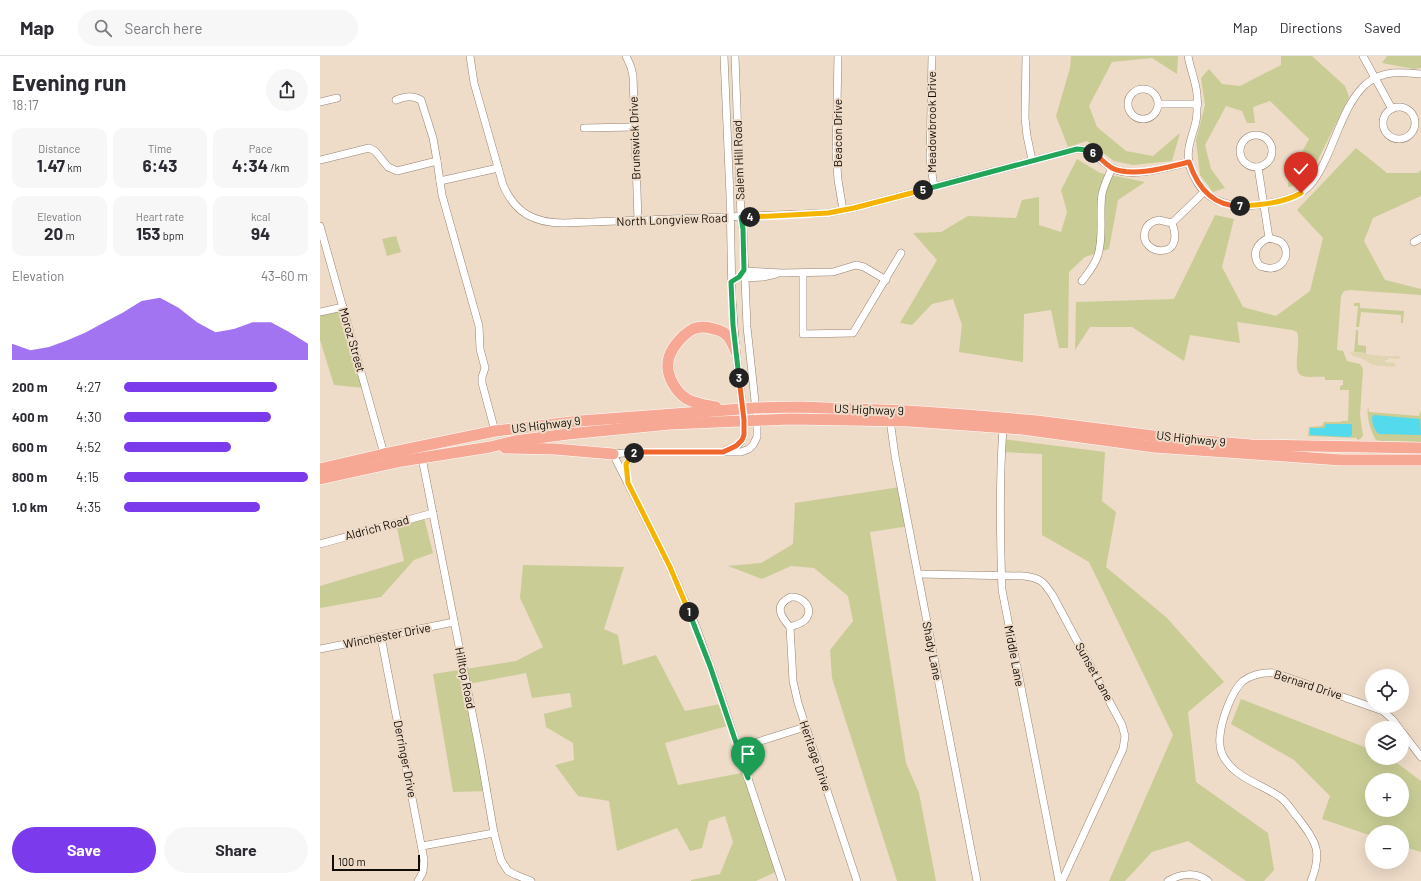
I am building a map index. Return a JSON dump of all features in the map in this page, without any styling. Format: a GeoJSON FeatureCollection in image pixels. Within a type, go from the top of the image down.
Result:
{"type":"FeatureCollection","features":[{"type":"Feature","properties":{"kind":"highway"},"geometry":{"type":"LineString","coordinates":[[736,352],[729,338],[720,330],[710,327],[693,329],[685,335],[671,352],[668,361],[668,372],[678,392],[685,398],[704,405],[738,409]]}},
{"type":"Feature","properties":{"kind":"highway","name":"US Highway 9"},"geometry":{"type":"LineString","coordinates":[[320,469],[495,431],[580,420],[738,409],[799,407],[908,411],[966,415],[1037,421],[1169,438],[1251,445],[1421,448]]}},
{"type":"Feature","properties":{"kind":"highway","name":"US Highway 9"},"geometry":{"type":"LineString","coordinates":[[320,479],[402,461],[490,447],[515,440],[670,424],[744,420],[890,420],[1003,428],[1154,448],[1342,460],[1421,460]]}},
{"type":"Feature","properties":{"kind":"highway"},"geometry":{"type":"LineString","coordinates":[[490,447],[532,448],[613,454]]}},
{"type":"Feature","properties":{"kind":"highway"},"geometry":{"type":"LineString","coordinates":[[1401,461],[1421,465]]}},
{"type":"Feature","properties":{"kind":"street","name":"North Longview Road"},"geometry":{"type":"LineString","coordinates":[[470,56],[474,83],[503,185],[511,200],[522,212],[537,220],[547,222],[564,223],[730,218],[828,213],[934,187],[1077,149],[1092,152],[1112,168]]}},
{"type":"Feature","properties":{"kind":"street","name":"Brunswick Drive"},"geometry":{"type":"LineString","coordinates":[[626,56],[633,76],[638,220]]}},
{"type":"Feature","properties":{"kind":"street","name":"Salem Hill Road"},"geometry":{"type":"LineString","coordinates":[[723,452],[736,446],[742,440],[744,435],[744,420],[738,409],[731,282],[724,56]]}},
{"type":"Feature","properties":{"kind":"street","name":"Salem Hill Road"},"geometry":{"type":"LineString","coordinates":[[613,454],[635,452],[741,452],[753,445],[757,437],[757,420],[747,328],[735,56]]}},
{"type":"Feature","properties":{"kind":"street","name":"Beacon Drive"},"geometry":{"type":"LineString","coordinates":[[838,56],[836,153],[838,180],[843,210]]}},
{"type":"Feature","properties":{"kind":"street","name":"Meadowbrook Drive"},"geometry":{"type":"LineString","coordinates":[[932,56],[930,159],[934,187]]}},
{"type":"Feature","properties":{"kind":"street"},"geometry":{"type":"LineString","coordinates":[[1026,56],[1025,118],[1032,160]]}},
{"type":"Feature","properties":{"kind":"street"},"geometry":{"type":"LineString","coordinates":[[1188,56],[1197,88],[1198,104],[1196,122],[1190,141],[1189,162],[1192,172],[1204,192],[1220,201],[1234,206],[1264,204],[1284,200],[1297,195],[1310,185],[1318,174],[1359,91],[1375,78],[1383,74],[1392,72],[1421,74]]}},
{"type":"Feature","properties":{"kind":"street"},"geometry":{"type":"LineString","coordinates":[[1363,56],[1392,109]]}},
{"type":"Feature","properties":{"kind":"street"},"geometry":{"type":"LineString","coordinates":[[1147,88],[1154,93],[1159,104],[1152,117],[1141,120],[1134,117],[1127,103],[1128,98],[1134,91],[1147,88]]}},
{"type":"Feature","properties":{"kind":"street"},"geometry":{"type":"LineString","coordinates":[[396,100],[407,97],[421,100],[433,138],[442,195],[479,326],[480,349],[485,368],[482,383],[495,431]]}},
{"type":"Feature","properties":{"kind":"street"},"geometry":{"type":"LineString","coordinates":[[320,102],[337,98]]}},
{"type":"Feature","properties":{"kind":"street"},"geometry":{"type":"LineString","coordinates":[[1159,104],[1198,104]]}},
{"type":"Feature","properties":{"kind":"street"},"geometry":{"type":"LineString","coordinates":[[1392,109],[1406,109],[1413,114],[1415,118],[1414,127],[1409,135],[1398,139],[1389,136],[1386,132],[1384,128],[1384,119],[1392,109]]}},
{"type":"Feature","properties":{"kind":"street"},"geometry":{"type":"LineString","coordinates":[[584,128],[634,127]]}},
{"type":"Feature","properties":{"kind":"street"},"geometry":{"type":"LineString","coordinates":[[1252,136],[1258,136],[1267,140],[1271,145],[1272,150],[1270,160],[1258,168],[1247,164],[1240,153],[1242,143],[1252,136]]}},
{"type":"Feature","properties":{"kind":"street"},"geometry":{"type":"LineString","coordinates":[[320,160],[369,148],[375,151],[388,167],[397,171],[437,161]]}},
{"type":"Feature","properties":{"kind":"street"},"geometry":{"type":"LineString","coordinates":[[1082,282],[1093,268],[1098,256],[1100,247],[1102,196],[1112,168],[1126,172],[1137,172],[1189,162]]}},
{"type":"Feature","properties":{"kind":"street"},"geometry":{"type":"LineString","coordinates":[[440,180],[498,168]]}},
{"type":"Feature","properties":{"kind":"street"},"geometry":{"type":"LineString","coordinates":[[1258,168],[1269,238]]}},
{"type":"Feature","properties":{"kind":"street"},"geometry":{"type":"LineString","coordinates":[[1172,223],[1204,192]]}},
{"type":"Feature","properties":{"kind":"street"},"geometry":{"type":"LineString","coordinates":[[1160,220],[1172,223],[1176,233],[1173,246],[1170,249],[1163,251],[1151,249],[1144,238],[1147,226],[1154,221],[1160,220]]}},
{"type":"Feature","properties":{"kind":"street","name":"Moroz Street"},"geometry":{"type":"LineString","coordinates":[[320,226],[384,454]]}},
{"type":"Feature","properties":{"kind":"street"},"geometry":{"type":"LineString","coordinates":[[1269,238],[1280,242],[1287,254],[1284,261],[1272,268],[1260,266],[1255,258],[1258,245],[1269,238]]}},
{"type":"Feature","properties":{"kind":"street"},"geometry":{"type":"LineString","coordinates":[[1414,242],[1421,238]]}},
{"type":"Feature","properties":{"kind":"street"},"geometry":{"type":"LineString","coordinates":[[803,273],[803,334],[853,333],[901,254]]}},
{"type":"Feature","properties":{"kind":"street"},"geometry":{"type":"LineString","coordinates":[[731,282],[745,274],[833,272],[858,265],[886,280]]}},
{"type":"Feature","properties":{"kind":"street"},"geometry":{"type":"LineString","coordinates":[[320,312],[343,307]]}},
{"type":"Feature","properties":{"kind":"street","name":"Shady Lane"},"geometry":{"type":"LineString","coordinates":[[890,420],[895,456],[977,881]]}},
{"type":"Feature","properties":{"kind":"street","name":"Middle Lane"},"geometry":{"type":"LineString","coordinates":[[1003,428],[1001,450],[1002,590],[1059,881]]}},
{"type":"Feature","properties":{"kind":"street"},"geometry":{"type":"LineString","coordinates":[[628,483],[626,464],[635,452]]}},
{"type":"Feature","properties":{"kind":"street"},"geometry":{"type":"LineString","coordinates":[[613,454],[670,567],[697,629],[718,687],[782,881]]}},
{"type":"Feature","properties":{"kind":"street","name":"Hilltop Road"},"geometry":{"type":"LineString","coordinates":[[422,458],[494,832],[501,860],[505,868],[516,875],[531,881]]}},
{"type":"Feature","properties":{"kind":"street","name":"Aldrich Road"},"geometry":{"type":"LineString","coordinates":[[320,544],[433,513]]}},
{"type":"Feature","properties":{"kind":"street","name":"Sunset Lane"},"geometry":{"type":"LineString","coordinates":[[918,574],[1034,577],[1043,582],[1115,711],[1123,729],[1125,741],[1121,755],[1062,881]]}},
{"type":"Feature","properties":{"kind":"street","name":"Heritage Drive"},"geometry":{"type":"LineString","coordinates":[[790,627],[801,623],[808,613],[806,604],[803,600],[796,597],[791,597],[784,601],[780,610],[782,618],[790,627],[793,680],[805,727],[857,881]]}},
{"type":"Feature","properties":{"kind":"street","name":"Winchester Drive"},"geometry":{"type":"LineString","coordinates":[[320,649],[454,622]]}},
{"type":"Feature","properties":{"kind":"street","name":"Derringer Drive"},"geometry":{"type":"LineString","coordinates":[[381,637],[422,846],[424,867],[418,881]]}},
{"type":"Feature","properties":{"kind":"street","name":"Bernard Drive"},"geometry":{"type":"LineString","coordinates":[[1311,881],[1317,861],[1316,845],[1311,836],[1283,799],[1238,773],[1227,762],[1222,752],[1220,744],[1220,731],[1232,695],[1239,685],[1248,678],[1260,673],[1275,673],[1383,711],[1394,721]]}},
{"type":"Feature","properties":{"kind":"street"},"geometry":{"type":"LineString","coordinates":[[738,748],[805,727]]}},
{"type":"Feature","properties":{"kind":"street"},"geometry":{"type":"LineString","coordinates":[[1409,741],[1421,756]]}},
{"type":"Feature","properties":{"kind":"street"},"geometry":{"type":"LineString","coordinates":[[422,846],[494,832]]}},
{"type":"Feature","properties":{"kind":"street"},"geometry":{"type":"LineString","coordinates":[[1168,881],[1188,874],[1201,877],[1208,881]]}},
{"type":"Feature","properties":{"kind":"green space"},"geometry":{"type":"Polygon","coordinates":[[[1071,56],[1178,56],[1177,74],[1152,58],[1112,62],[1089,106],[1097,127],[1126,151],[1153,156],[1180,133],[1172,161],[1133,165],[1114,161],[1087,141],[1068,147],[1056,116],[1070,68],[1071,56]]]}},
{"type":"Feature","properties":{"kind":"green space"},"geometry":{"type":"Polygon","coordinates":[[[1281,56],[1312,56],[1345,86],[1349,97],[1306,184],[1288,187],[1289,176],[1309,139],[1270,101],[1253,107],[1255,123],[1247,123],[1242,111],[1226,106],[1205,145],[1211,169],[1225,188],[1213,192],[1200,175],[1196,140],[1205,105],[1201,78],[1209,69],[1222,84],[1240,86],[1281,65],[1281,56]]]}},
{"type":"Feature","properties":{"kind":"green space"},"geometry":{"type":"Polygon","coordinates":[[[1387,56],[1421,56],[1421,68],[1414,69],[1382,63],[1387,56]]]}},
{"type":"Feature","properties":{"kind":"green space"},"geometry":{"type":"Polygon","coordinates":[[[1356,148],[1387,173],[1418,173],[1421,170],[1421,196],[1373,218],[1364,241],[1385,280],[1421,289],[1421,295],[1350,290],[1344,291],[1341,296],[1337,350],[1343,351],[1347,361],[1360,364],[1363,369],[1360,415],[1363,436],[1360,439],[1308,436],[1309,427],[1322,426],[1324,422],[1348,421],[1349,390],[1340,390],[1340,386],[1343,385],[1343,380],[1325,380],[1325,377],[1305,377],[1299,374],[1297,369],[1298,337],[1297,332],[1292,330],[1237,322],[1240,343],[1190,335],[1184,361],[1132,327],[1090,327],[1075,350],[1076,302],[1174,299],[1215,215],[1234,219],[1222,267],[1243,307],[1276,316],[1310,291],[1323,238],[1297,210],[1356,148]]]}},
{"type":"Feature","properties":{"kind":"green space"},"geometry":{"type":"Polygon","coordinates":[[[1077,159],[1100,173],[1145,182],[1118,200],[1109,249],[1085,257],[1069,272],[1068,348],[1059,348],[1051,310],[1024,314],[1023,362],[959,352],[962,325],[953,299],[932,304],[912,325],[900,323],[937,260],[913,233],[941,232],[968,216],[1016,218],[1022,200],[1039,197],[1039,225],[1061,232],[1067,212],[1061,190],[1077,159]]]}},
{"type":"Feature","properties":{"kind":"green space"},"geometry":{"type":"Polygon","coordinates":[[[396,236],[401,252],[387,256],[382,239],[396,236]]]}},
{"type":"Feature","properties":{"kind":"green space"},"geometry":{"type":"Polygon","coordinates":[[[1354,303],[1360,303],[1360,308],[1404,311],[1403,323],[1401,323],[1401,315],[1361,312],[1359,327],[1356,327],[1358,306],[1354,306],[1354,303]]]}},
{"type":"Feature","properties":{"kind":"green space"},"geometry":{"type":"Polygon","coordinates":[[[342,306],[364,388],[334,385],[320,340],[320,310],[342,306]]]}},
{"type":"Feature","properties":{"kind":"green space"},"geometry":{"type":"Polygon","coordinates":[[[1356,330],[1358,330],[1358,345],[1366,346],[1366,353],[1354,352],[1356,330]]]}},
{"type":"Feature","properties":{"kind":"green space"},"geometry":{"type":"Polygon","coordinates":[[[1368,407],[1369,412],[1419,416],[1421,410],[1421,442],[1376,440],[1369,424],[1368,407]]]}},
{"type":"Feature","properties":{"kind":"green space"},"geometry":{"type":"Polygon","coordinates":[[[1002,439],[1105,452],[1102,501],[1116,512],[1106,567],[1167,618],[1224,682],[1188,712],[1196,782],[1268,833],[1274,870],[1264,881],[1246,881],[1188,841],[1152,852],[1125,881],[1109,881],[1173,735],[1089,562],[1042,535],[1042,454],[1002,452],[1002,439]]]}},
{"type":"Feature","properties":{"kind":"green space"},"geometry":{"type":"Polygon","coordinates":[[[900,487],[909,526],[870,532],[906,763],[919,793],[936,881],[897,881],[832,678],[830,650],[853,621],[848,596],[814,568],[791,566],[762,579],[728,566],[761,563],[793,544],[795,503],[900,487]]]}},
{"type":"Feature","properties":{"kind":"green space"},"geometry":{"type":"Polygon","coordinates":[[[424,518],[433,553],[414,560],[381,597],[320,608],[320,586],[404,561],[397,528],[424,518]]]}},
{"type":"Feature","properties":{"kind":"green space"},"geometry":{"type":"Polygon","coordinates":[[[523,565],[624,567],[604,629],[618,635],[623,665],[656,655],[685,711],[725,703],[731,725],[665,743],[678,785],[747,772],[780,870],[756,881],[691,881],[720,874],[733,842],[725,816],[709,821],[702,848],[690,851],[677,828],[617,851],[609,801],[578,796],[555,765],[574,760],[573,743],[546,727],[544,714],[572,707],[570,693],[532,698],[526,673],[469,684],[491,791],[453,792],[433,674],[516,661],[543,647],[520,598],[523,565]]]}},
{"type":"Feature","properties":{"kind":"green space"},"geometry":{"type":"Polygon","coordinates":[[[1241,699],[1365,747],[1365,765],[1399,765],[1421,781],[1421,852],[1409,848],[1409,825],[1365,825],[1365,834],[1322,819],[1330,796],[1294,760],[1231,724],[1241,699]]]}},
{"type":"Feature","properties":{"kind":"sand"},"geometry":{"type":"Polygon","coordinates":[[[1350,352],[1382,356],[1400,356],[1399,359],[1388,358],[1388,360],[1385,360],[1385,362],[1395,363],[1395,367],[1373,365],[1361,358],[1353,356],[1350,352]]]}},
{"type":"Feature","properties":{"kind":"water"},"geometry":{"type":"Polygon","coordinates":[[[1374,415],[1420,419],[1421,435],[1379,434],[1373,424],[1372,417],[1374,415]]]}},
{"type":"Feature","properties":{"kind":"water"},"geometry":{"type":"Polygon","coordinates":[[[1326,424],[1352,424],[1352,435],[1350,437],[1310,435],[1310,428],[1324,428],[1326,424]]]}},
{"type":"Feature","properties":{"kind":"route"},"geometry":{"type":"LineString","coordinates":[[748,778],[697,629],[670,567],[628,483],[626,468],[628,460],[635,452],[723,452],[736,446],[742,440],[744,435],[744,420],[736,352],[731,282],[736,280],[744,270],[743,229],[741,217],[828,213],[854,208],[1077,149],[1092,152],[1112,168],[1126,172],[1137,172],[1175,166],[1189,162],[1192,172],[1204,192],[1225,204],[1234,206],[1264,204],[1284,200],[1301,193]]}}]}
